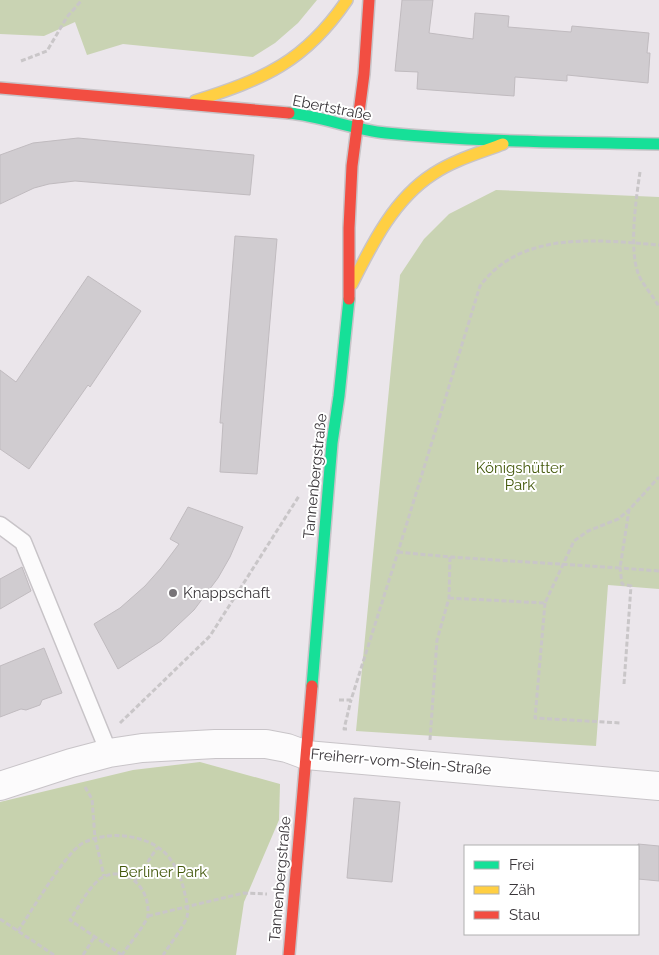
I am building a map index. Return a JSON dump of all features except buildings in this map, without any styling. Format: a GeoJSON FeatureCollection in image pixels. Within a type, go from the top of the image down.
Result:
{"type":"FeatureCollection","features":[{"type":"Feature","properties":{"kind":"main road"},"geometry":{"type":"LineString","coordinates":[[184,104],[249,83],[277,69],[301,52],[323,32],[347,0]]}},
{"type":"Feature","properties":{"kind":"main road","name":"Tannenbergstraße"},"geometry":{"type":"LineString","coordinates":[[289,955],[332,443],[339,396],[350,288],[352,166],[364,74],[369,0]]}},
{"type":"Feature","properties":{"kind":"main road","name":"Ebertstraße"},"geometry":{"type":"LineString","coordinates":[[0,88],[295,114],[335,122],[356,129],[385,133],[510,141],[659,144]]}},
{"type":"Feature","properties":{"kind":"main road"},"geometry":{"type":"LineString","coordinates":[[350,288],[375,240],[401,205],[420,184],[448,165],[510,141]]}},
{"type":"Feature","properties":{"kind":"street","name":"Freiherr-vom-Stein-Straße"},"geometry":{"type":"LineString","coordinates":[[0,786],[71,763],[107,746],[142,748],[266,744],[306,754],[659,786]]}},
{"type":"Feature","properties":{"kind":"lane"},"geometry":{"type":"LineString","coordinates":[[0,525],[23,542],[107,746]]}},
{"type":"Feature","properties":{"kind":"path"},"geometry":{"type":"LineString","coordinates":[[16,64],[47,50],[67,17],[82,0]]}},
{"type":"Feature","properties":{"kind":"path"},"geometry":{"type":"LineString","coordinates":[[644,144],[637,190],[634,259],[642,282],[659,307]]}},
{"type":"Feature","properties":{"kind":"path"},"geometry":{"type":"LineString","coordinates":[[354,730],[344,729],[351,700],[480,286],[488,276],[512,258],[541,246],[586,241],[659,245]]}},
{"type":"Feature","properties":{"kind":"path"},"geometry":{"type":"LineString","coordinates":[[621,723],[535,718],[545,603],[565,564],[568,552],[574,541],[588,531],[618,518],[629,510],[659,477]]}},
{"type":"Feature","properties":{"kind":"path"},"geometry":{"type":"LineString","coordinates":[[107,746],[210,636],[300,493]]}},
{"type":"Feature","properties":{"kind":"path"},"geometry":{"type":"LineString","coordinates":[[624,684],[631,586],[622,584],[620,568],[629,510]]}},
{"type":"Feature","properties":{"kind":"path"},"geometry":{"type":"LineString","coordinates":[[398,552],[659,571]]}},
{"type":"Feature","properties":{"kind":"path"},"geometry":{"type":"LineString","coordinates":[[421,736],[430,737],[436,640],[449,598],[450,557]]}},
{"type":"Feature","properties":{"kind":"path"},"geometry":{"type":"LineString","coordinates":[[449,598],[545,603]]}},
{"type":"Feature","properties":{"kind":"path"},"geometry":{"type":"LineString","coordinates":[[310,700],[351,700]]}},
{"type":"Feature","properties":{"kind":"path"},"geometry":{"type":"LineString","coordinates":[[71,763],[92,799],[96,838],[104,876]]}},
{"type":"Feature","properties":{"kind":"path"},"geometry":{"type":"LineString","coordinates":[[18,931],[70,854],[82,843],[96,838],[125,836],[142,840],[167,855],[176,868],[183,886],[188,906],[187,918],[163,955]]}},
{"type":"Feature","properties":{"kind":"path"},"geometry":{"type":"LineString","coordinates":[[135,881],[157,848]]}},
{"type":"Feature","properties":{"kind":"path"},"geometry":{"type":"LineString","coordinates":[[124,875],[135,881],[144,890],[148,902],[148,916],[122,955],[70,920],[97,881],[104,876],[124,875]]}},
{"type":"Feature","properties":{"kind":"path"},"geometry":{"type":"LineString","coordinates":[[148,916],[244,893],[294,894]]}},
{"type":"Feature","properties":{"kind":"path"},"geometry":{"type":"LineString","coordinates":[[0,920],[54,955]]}},
{"type":"Feature","properties":{"kind":"path"},"geometry":{"type":"LineString","coordinates":[[83,955],[95,936]]}},
{"type":"Feature","properties":{"kind":"green space"},"geometry":{"type":"Polygon","coordinates":[[[0,0],[317,0],[298,23],[275,43],[253,57],[123,44],[87,55],[75,22],[44,36],[0,34],[0,0]]]}},
{"type":"Feature","properties":{"kind":"green space","name":"Königshütter Park"},"geometry":{"type":"Polygon","coordinates":[[[496,190],[659,197],[659,589],[608,585],[596,746],[356,731],[400,275],[424,239],[449,214],[496,190]]]}},
{"type":"Feature","properties":{"kind":"green space","name":"Berliner Park"},"geometry":{"type":"Polygon","coordinates":[[[200,762],[280,784],[279,820],[244,902],[236,955],[0,955],[0,802],[133,770],[200,762]]]}},
{"type":"Feature","properties":{"kind":"traffic: fast"},"geometry":{"type":"LineString","coordinates":[[289,113],[374,131],[420,136],[522,141],[659,144]]}},
{"type":"Feature","properties":{"kind":"traffic: fast"},"geometry":{"type":"LineString","coordinates":[[312,686],[332,443],[349,299]]}},
{"type":"Feature","properties":{"kind":"traffic: slow"},"geometry":{"type":"LineString","coordinates":[[195,101],[242,85],[281,66],[315,39],[347,0]]}},
{"type":"Feature","properties":{"kind":"traffic: slow"},"geometry":{"type":"LineString","coordinates":[[352,284],[385,223],[419,184],[449,165],[503,144]]}},
{"type":"Feature","properties":{"kind":"traffic: jam"},"geometry":{"type":"LineString","coordinates":[[349,299],[349,228],[352,166],[364,74],[369,0]]}},
{"type":"Feature","properties":{"kind":"traffic: jam"},"geometry":{"type":"LineString","coordinates":[[0,88],[289,113]]}},
{"type":"Feature","properties":{"kind":"traffic: jam"},"geometry":{"type":"LineString","coordinates":[[289,955],[312,686]]}},
{"type":"Feature","properties":{"kind":"place","name":"Knappschaft"},"geometry":{"type":"Point","coordinates":[173,593]}}]}
